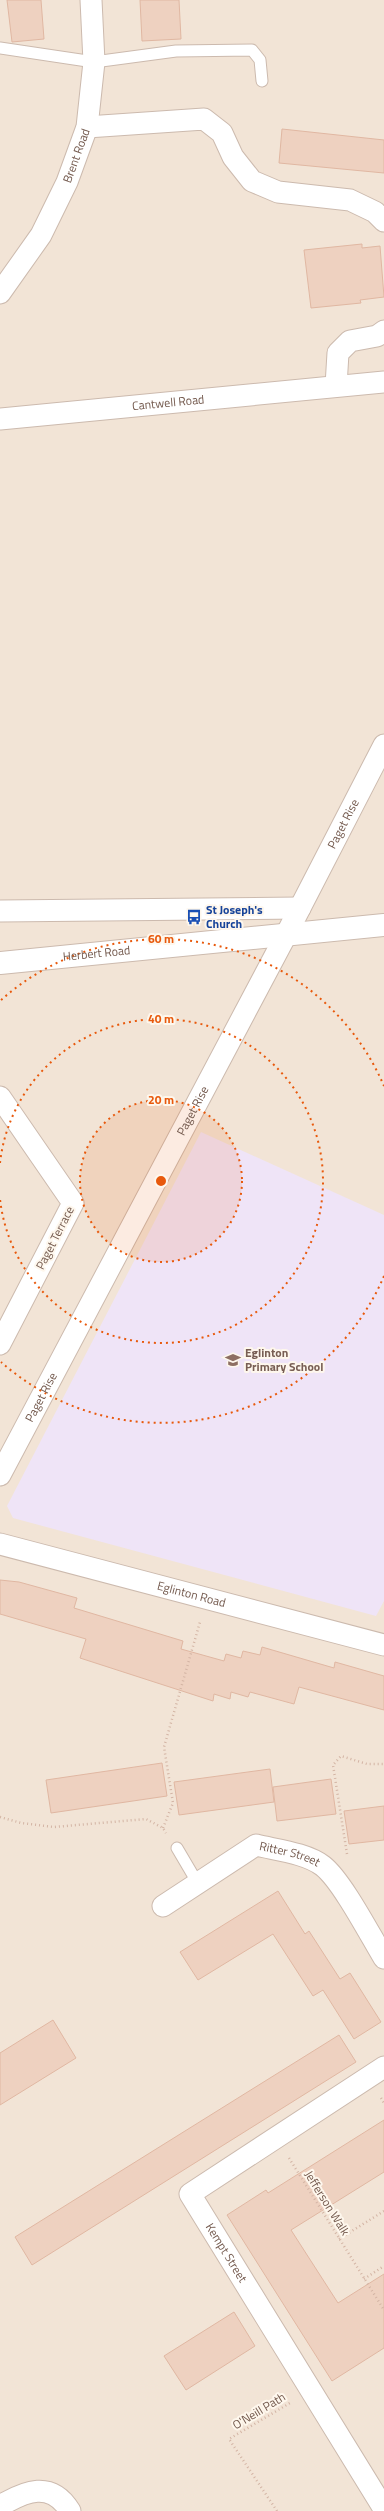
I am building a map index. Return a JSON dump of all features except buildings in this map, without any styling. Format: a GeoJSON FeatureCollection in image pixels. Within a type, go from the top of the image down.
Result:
{"type":"FeatureCollection","features":[{"type":"Feature","properties":{"kind":"street","name":"Brent Road"},"geometry":{"type":"LineString","coordinates":[[0,293],[41,236],[67,182],[87,127],[94,62],[91,0]]}},
{"type":"Feature","properties":{"kind":"street"},"geometry":{"type":"LineString","coordinates":[[87,127],[204,119],[222,133],[233,157],[252,181],[278,192],[350,200],[375,212],[384,222]]}},
{"type":"Feature","properties":{"kind":"street"},"geometry":{"type":"LineString","coordinates":[[336,386],[338,353],[350,340],[377,336],[384,331]]}},
{"type":"Feature","properties":{"kind":"street","name":"Cantwell Road"},"geometry":{"type":"LineString","coordinates":[[0,419],[384,382]]}},
{"type":"Feature","properties":{"kind":"street","name":"Paget Rise"},"geometry":{"type":"LineString","coordinates":[[0,1475],[286,935],[384,745]]}},
{"type":"Feature","properties":{"kind":"street"},"geometry":{"type":"LineString","coordinates":[[0,911],[300,908]]}},
{"type":"Feature","properties":{"kind":"street","name":"Herbert Road"},"geometry":{"type":"LineString","coordinates":[[0,963],[384,925]]}},
{"type":"Feature","properties":{"kind":"street","name":"Paget Terrace"},"geometry":{"type":"LineString","coordinates":[[0,1096],[73,1203],[0,1344]]}},
{"type":"Feature","properties":{"kind":"street","name":"Eglinton Road"},"geometry":{"type":"LineString","coordinates":[[0,1544],[208,1597],[384,1645]]}},
{"type":"Feature","properties":{"kind":"street","name":"Ritter Street"},"geometry":{"type":"LineString","coordinates":[[163,1906],[197,1882],[256,1845],[307,1859],[323,1866],[334,1879],[384,1958]]}},
{"type":"Feature","properties":{"kind":"street","name":"Kempt Street"},"geometry":{"type":"LineString","coordinates":[[384,2067],[190,2194],[384,2509]]}},
{"type":"Feature","properties":{"kind":"street"},"geometry":{"type":"LineString","coordinates":[[0,2506],[19,2494],[33,2490],[49,2493],[64,2501],[70,2511]]}},
{"type":"Feature","properties":{"kind":"lane"},"geometry":{"type":"LineString","coordinates":[[0,48],[94,62],[176,51],[252,50],[260,60],[262,81]]}},
{"type":"Feature","properties":{"kind":"lane"},"geometry":{"type":"LineString","coordinates":[[177,1848],[197,1882]]}},
{"type":"Feature","properties":{"kind":"path"},"geometry":{"type":"LineString","coordinates":[[163,1828],[173,1803],[164,1747],[208,1597]]}},
{"type":"Feature","properties":{"kind":"path"},"geometry":{"type":"LineString","coordinates":[[344,1838],[333,1765],[341,1756],[367,1764],[384,1764]]}},
{"type":"Feature","properties":{"kind":"path"},"geometry":{"type":"LineString","coordinates":[[0,1817],[21,1823],[54,1827],[146,1819],[163,1828],[177,1848]]}},
{"type":"Feature","properties":{"kind":"path","name":"Jefferson Walk"},"geometry":{"type":"LineString","coordinates":[[275,2137],[384,2310]]}},
{"type":"Feature","properties":{"kind":"path"},"geometry":{"type":"LineString","coordinates":[[339,2239],[384,2211]]}},
{"type":"Feature","properties":{"kind":"path"},"geometry":{"type":"LineString","coordinates":[[364,2279],[384,2266]]}},
{"type":"Feature","properties":{"kind":"path","name":"O'Neill Path"},"geometry":{"type":"LineString","coordinates":[[277,2511],[229,2439],[311,2391]]}},
{"type":"Feature","properties":{"kind":"shaded area"},"geometry":{"type":"Polygon","coordinates":[[[0,0],[384,0],[384,2511],[0,2511],[0,0]]]}},
{"type":"Feature","properties":{"kind":"shaded area","name":"Eglinton Primary School"},"geometry":{"type":"Polygon","coordinates":[[[201,1132],[384,1215],[384,1601],[376,1616],[13,1518],[7,1506],[201,1132]]]}},
{"type":"Feature","properties":{"kind":"place","name":"St Joseph's Church"},"geometry":{"type":"Point","coordinates":[194,917]}},
{"type":"Feature","properties":{"kind":"place","name":"Eglinton Primary School"},"geometry":{"type":"Point","coordinates":[233,1360]}}]}
